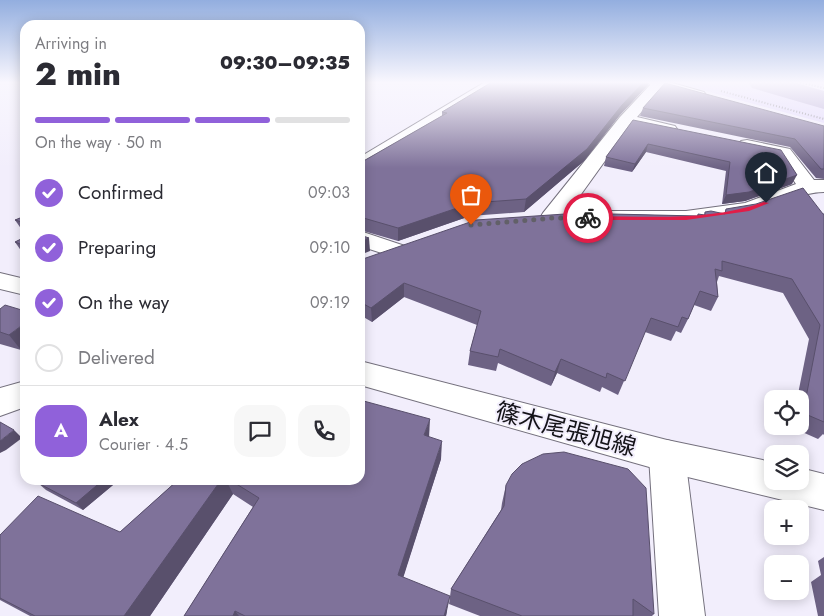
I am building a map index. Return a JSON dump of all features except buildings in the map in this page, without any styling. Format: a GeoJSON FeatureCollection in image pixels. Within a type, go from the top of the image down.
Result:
{"type":"FeatureCollection","features":[{"type":"Feature","properties":{"kind":"street"},"geometry":{"type":"LineString","coordinates":[[365,162],[448,111]]}},
{"type":"Feature","properties":{"kind":"street"},"geometry":{"type":"LineString","coordinates":[[634,111],[544,218],[686,218],[749,209],[812,192],[784,153],[728,141]]}},
{"type":"Feature","properties":{"kind":"street"},"geometry":{"type":"LineString","coordinates":[[626,120],[682,132]]}},
{"type":"Feature","properties":{"kind":"street"},"geometry":{"type":"LineString","coordinates":[[365,239],[407,248],[369,262]]}},
{"type":"Feature","properties":{"kind":"street"},"geometry":{"type":"LineString","coordinates":[[0,281],[20,286]]}},
{"type":"Feature","properties":{"kind":"street","name":"篠木尾張旭線"},"geometry":{"type":"LineString","coordinates":[[365,375],[667,456],[764,478]]}},
{"type":"Feature","properties":{"kind":"street"},"geometry":{"type":"LineString","coordinates":[[0,402],[20,396]]}},
{"type":"Feature","properties":{"kind":"street"},"geometry":{"type":"LineString","coordinates":[[667,456],[682,616]]}},
{"type":"Feature","properties":{"kind":"street"},"geometry":{"type":"LineString","coordinates":[[727,470],[764,473]]}},
{"type":"Feature","properties":{"kind":"street"},"geometry":{"type":"LineString","coordinates":[[727,470],[824,509]]}},
{"type":"Feature","properties":{"kind":"street"},"geometry":{"type":"LineString","coordinates":[[809,478],[824,479]]}},
{"type":"Feature","properties":{"kind":"street"},"geometry":{"type":"LineString","coordinates":[[809,489],[824,492]]}},
{"type":"Feature","properties":{"kind":"path"},"geometry":{"type":"LineString","coordinates":[[787,111],[824,119]]}},
{"type":"Feature","properties":{"kind":"shaded area"},"geometry":{"type":"Polygon","coordinates":[[[779,111],[824,111],[824,123],[779,111]]]}},
{"type":"Feature","properties":{"kind":"way so far"},"geometry":{"type":"LineString","coordinates":[[471,225],[553,218],[588,218]]}},
{"type":"Feature","properties":{"kind":"route"},"geometry":{"type":"LineString","coordinates":[[588,218],[686,218],[749,209],[766,203]]}}]}
